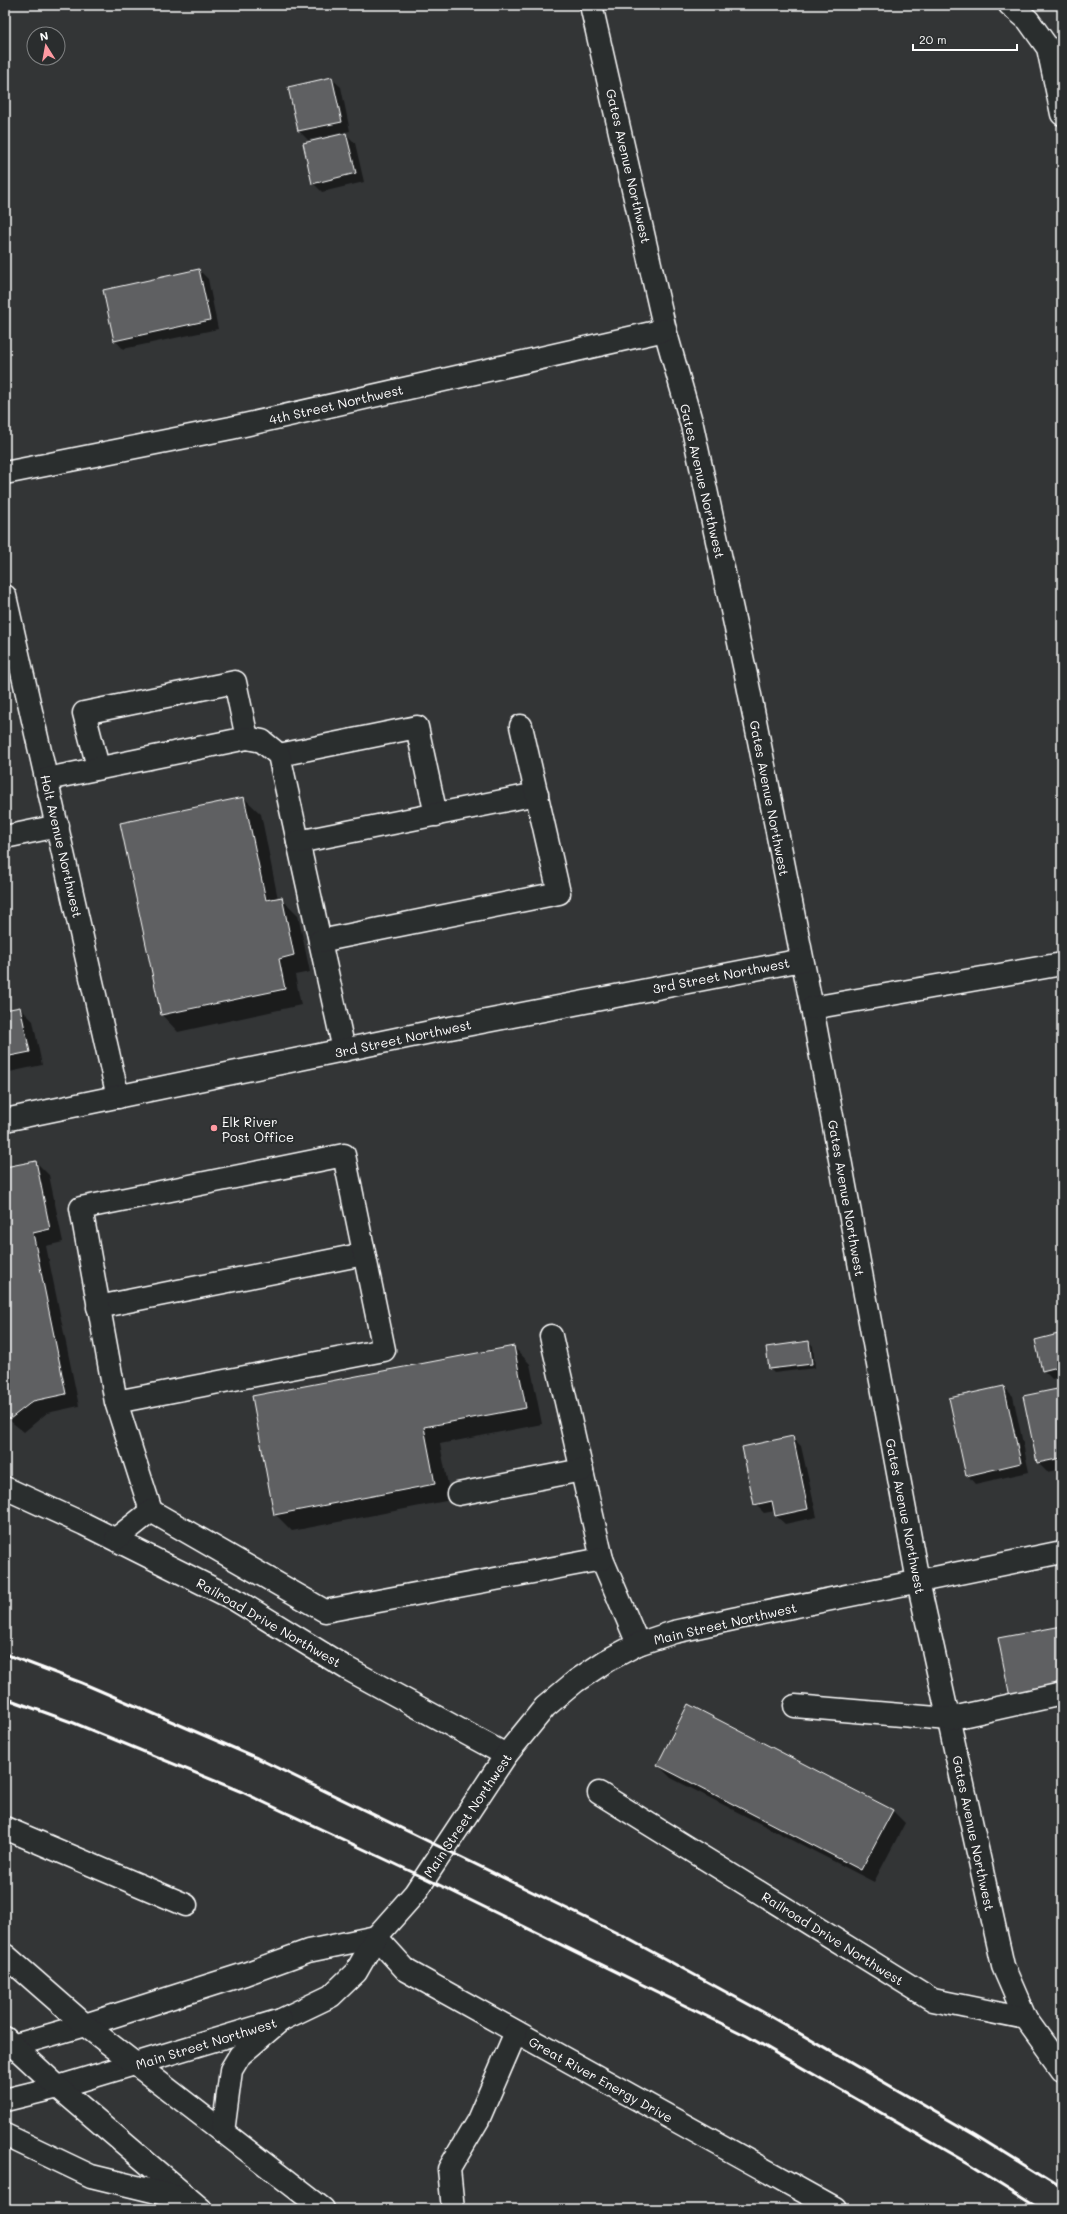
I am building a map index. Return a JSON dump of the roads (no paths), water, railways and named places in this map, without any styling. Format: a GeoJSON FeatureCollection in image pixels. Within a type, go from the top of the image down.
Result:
{"type":"FeatureCollection","features":[{"type":"Feature","properties":{"kind":"main road","name":"Gates Avenue Northwest"},"geometry":{"type":"LineString","coordinates":[[591,5],[665,330],[692,425],[746,675],[812,1008],[918,1582],[1003,1966],[1026,2019]]}},
{"type":"Feature","properties":{"kind":"main road"},"geometry":{"type":"LineString","coordinates":[[1010,5],[1028,20],[1048,48],[1062,114]]}},
{"type":"Feature","properties":{"kind":"main road","name":"4th Street Northwest"},"geometry":{"type":"LineString","coordinates":[[5,473],[231,428],[665,330]]}},
{"type":"Feature","properties":{"kind":"main road","name":"Holt Avenue Northwest"},"geometry":{"type":"LineString","coordinates":[[5,596],[118,1097]]}},
{"type":"Feature","properties":{"kind":"main road"},"geometry":{"type":"LineString","coordinates":[[98,767],[84,714],[235,682],[247,738]]}},
{"type":"Feature","properties":{"kind":"main road"},"geometry":{"type":"LineString","coordinates":[[279,755],[417,726],[436,815]]}},
{"type":"Feature","properties":{"kind":"main road"},"geometry":{"type":"LineString","coordinates":[[320,941],[559,893],[521,726]]}},
{"type":"Feature","properties":{"kind":"main road"},"geometry":{"type":"LineString","coordinates":[[47,779],[98,767],[247,738],[262,741],[279,755],[344,1050]]}},
{"type":"Feature","properties":{"kind":"main road"},"geometry":{"type":"LineString","coordinates":[[298,842],[537,794]]}},
{"type":"Feature","properties":{"kind":"main road"},"geometry":{"type":"LineString","coordinates":[[5,837],[58,826]]}},
{"type":"Feature","properties":{"kind":"main road","name":"3rd Street Northwest"},"geometry":{"type":"LineString","coordinates":[[5,1120],[344,1050],[802,960]]}},
{"type":"Feature","properties":{"kind":"main road"},"geometry":{"type":"LineString","coordinates":[[812,1008],[1062,964]]}},
{"type":"Feature","properties":{"kind":"main road"},"geometry":{"type":"LineString","coordinates":[[116,1402],[384,1350],[344,1155],[81,1208],[116,1402],[151,1511],[325,1611],[602,1559]]}},
{"type":"Feature","properties":{"kind":"main road"},"geometry":{"type":"LineString","coordinates":[[98,1307],[364,1254]]}},
{"type":"Feature","properties":{"kind":"main road"},"geometry":{"type":"LineString","coordinates":[[551,1336],[602,1559],[638,1644]]}},
{"type":"Feature","properties":{"kind":"main road"},"geometry":{"type":"LineString","coordinates":[[458,1494],[582,1470]]}},
{"type":"Feature","properties":{"kind":"main road","name":"Railroad Drive Northwest"},"geometry":{"type":"LineString","coordinates":[[5,1488],[116,1540],[234,1599],[348,1669],[506,1755]]}},
{"type":"Feature","properties":{"kind":"main road"},"geometry":{"type":"LineString","coordinates":[[116,1540],[151,1511]]}},
{"type":"Feature","properties":{"kind":"main road","name":"Main Street Northwest"},"geometry":{"type":"LineString","coordinates":[[5,2100],[58,2087],[281,2020],[331,1996],[356,1972],[376,1936],[415,1893],[506,1755],[550,1703],[576,1681],[606,1661],[638,1644],[674,1632],[1062,1552]]}},
{"type":"Feature","properties":{"kind":"main road"},"geometry":{"type":"LineString","coordinates":[[795,1706],[948,1719],[1062,1694]]}},
{"type":"Feature","properties":{"kind":"main road","name":"Railroad Drive Northwest"},"geometry":{"type":"LineString","coordinates":[[599,1792],[933,2000],[1026,2019]]}},
{"type":"Feature","properties":{"kind":"main road"},"geometry":{"type":"LineString","coordinates":[[5,1828],[186,1905]]}},
{"type":"Feature","properties":{"kind":"main road"},"geometry":{"type":"LineString","coordinates":[[8,2044],[85,2025],[245,1974],[308,1951],[376,1936]]}},
{"type":"Feature","properties":{"kind":"main road","name":"Great River Energy Drive"},"geometry":{"type":"LineString","coordinates":[[376,1936],[407,1971],[836,2209]]}},
{"type":"Feature","properties":{"kind":"main road"},"geometry":{"type":"LineString","coordinates":[[5,1955],[85,2025],[323,2209]]}},
{"type":"Feature","properties":{"kind":"main road"},"geometry":{"type":"LineString","coordinates":[[1026,2019],[1062,2069]]}},
{"type":"Feature","properties":{"kind":"main road"},"geometry":{"type":"LineString","coordinates":[[223,2132],[231,2070],[240,2055],[281,2020]]}},
{"type":"Feature","properties":{"kind":"main road"},"geometry":{"type":"LineString","coordinates":[[454,2209],[449,2169],[478,2120],[516,2032]]}},
{"type":"Feature","properties":{"kind":"main road"},"geometry":{"type":"LineString","coordinates":[[8,2044],[195,2205]]}},
{"type":"Feature","properties":{"kind":"main road"},"geometry":{"type":"LineString","coordinates":[[5,2135],[91,2176],[195,2205]]}},
{"type":"Feature","properties":{"kind":"railway"},"geometry":{"type":"LineString","coordinates":[[5,1654],[82,1683],[257,1758],[621,1935],[761,2011],[975,2135],[1062,2189]]}},
{"type":"Feature","properties":{"kind":"railway"},"geometry":{"type":"LineString","coordinates":[[5,1698],[74,1723],[242,1792],[425,1878],[747,2036],[969,2164],[1041,2209]]}},
{"type":"Feature","properties":{"kind":"place","name":"Elk River Post Office"},"geometry":{"type":"Point","coordinates":[214,1128]}}]}
